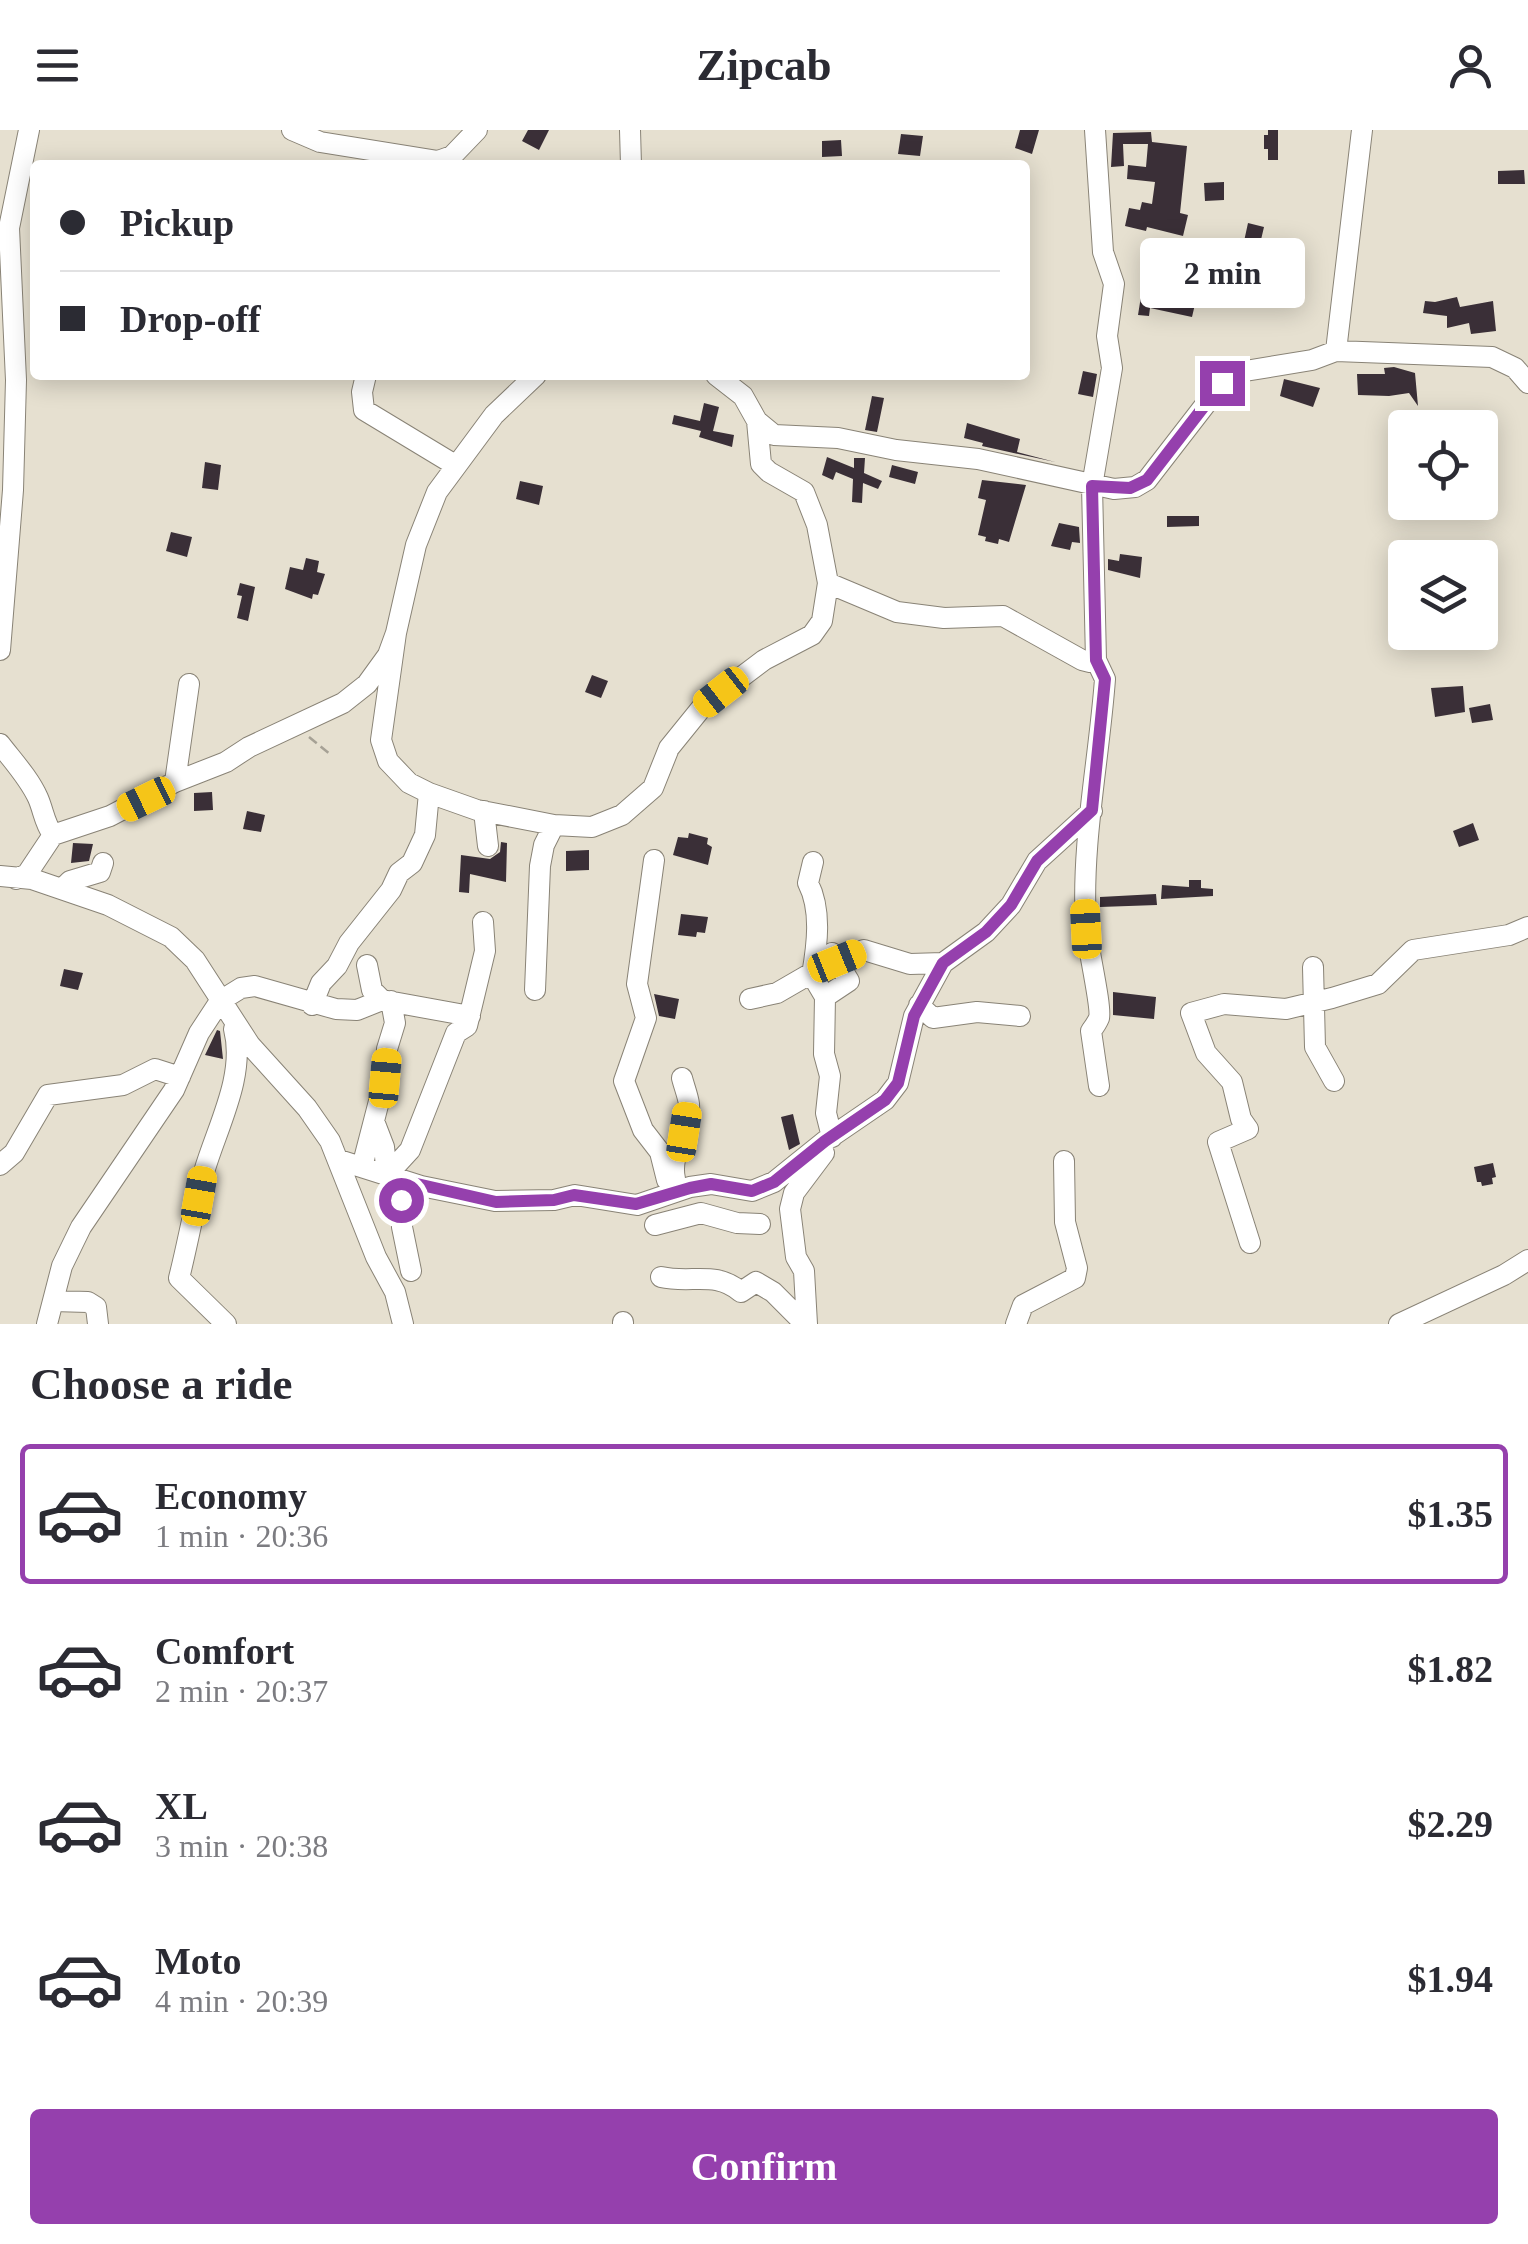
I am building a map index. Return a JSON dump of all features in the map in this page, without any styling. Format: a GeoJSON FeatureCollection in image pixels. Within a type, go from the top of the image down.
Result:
{"type":"FeatureCollection","features":[{"type":"Feature","properties":{"kind":"street"},"geometry":{"type":"LineString","coordinates":[[0,650],[14,490],[16,380],[9,228],[29,130]]}},
{"type":"Feature","properties":{"kind":"street"},"geometry":{"type":"LineString","coordinates":[[292,130],[320,142],[416,160]]}},
{"type":"Feature","properties":{"kind":"street"},"geometry":{"type":"LineString","coordinates":[[441,160],[452,156],[477,130]]}},
{"type":"Feature","properties":{"kind":"street"},"geometry":{"type":"LineString","coordinates":[[630,130],[631,160]]}},
{"type":"Feature","properties":{"kind":"street"},"geometry":{"type":"LineString","coordinates":[[1095,130],[1103,252],[1114,284],[1107,336],[1112,368],[1092,486],[1096,660],[1105,679],[1085,909],[1099,1007],[1099,1020],[1091,1031],[1100,1086]]}},
{"type":"Feature","properties":{"kind":"street"},"geometry":{"type":"LineString","coordinates":[[1336,351],[1362,130]]}},
{"type":"Feature","properties":{"kind":"street"},"geometry":{"type":"LineString","coordinates":[[722,380],[743,396],[767,432],[781,437],[838,438],[896,450],[964,457],[1092,486],[1130,488],[1147,480],[1222,383],[1232,375],[1264,366],[1312,360],[1336,351],[1492,358],[1526,377]]}},
{"type":"Feature","properties":{"kind":"street"},"geometry":{"type":"LineString","coordinates":[[365,380],[364,410],[455,465]]}},
{"type":"Feature","properties":{"kind":"street"},"geometry":{"type":"LineString","coordinates":[[530,380],[506,400],[455,465],[423,524],[396,633],[381,740],[396,771],[429,793],[484,811],[554,826],[582,828],[607,822],[644,798],[653,788],[676,736],[704,706],[764,660],[818,630],[828,583],[821,539],[807,496],[761,464],[756,420]]}},
{"type":"Feature","properties":{"kind":"street"},"geometry":{"type":"LineString","coordinates":[[828,583],[896,612],[944,618],[1003,616],[1082,660],[1096,660]]}},
{"type":"Feature","properties":{"kind":"street"},"geometry":{"type":"LineString","coordinates":[[8,878],[27,874],[53,835],[110,816],[343,703],[367,684],[388,655],[396,633]]}},
{"type":"Feature","properties":{"kind":"street"},"geometry":{"type":"LineString","coordinates":[[175,782],[188,684]]}},
{"type":"Feature","properties":{"kind":"street"},"geometry":{"type":"LineString","coordinates":[[0,744],[29,782],[40,803],[42,819],[53,835]]}},
{"type":"Feature","properties":{"kind":"street"},"geometry":{"type":"LineString","coordinates":[[312,1005],[321,983],[337,966],[349,943],[391,890],[399,873],[412,863],[425,835],[429,793]]}},
{"type":"Feature","properties":{"kind":"street"},"geometry":{"type":"LineString","coordinates":[[339,1160],[496,1202],[554,1200],[574,1195],[636,1204],[711,1184],[752,1191],[786,1174],[885,1100],[898,1083],[919,1005],[934,969],[986,932],[1011,905],[1037,861],[1092,810]]}},
{"type":"Feature","properties":{"kind":"street"},"geometry":{"type":"LineString","coordinates":[[484,811],[488,846]]}},
{"type":"Feature","properties":{"kind":"street"},"geometry":{"type":"LineString","coordinates":[[534,990],[540,866],[544,844],[554,826]]}},
{"type":"Feature","properties":{"kind":"street"},"geometry":{"type":"LineString","coordinates":[[654,860],[637,984],[646,1018],[624,1081],[642,1130],[660,1152],[667,1180],[678,1191]]}},
{"type":"Feature","properties":{"kind":"street"},"geometry":{"type":"LineString","coordinates":[[806,1324],[804,1271],[796,1256],[790,1210],[794,1192],[823,1156],[828,1139],[830,1076],[824,1054],[825,997],[812,975],[819,935],[813,892],[808,883],[814,862]]}},
{"type":"Feature","properties":{"kind":"street"},"geometry":{"type":"LineString","coordinates":[[62,889],[70,881],[100,872],[104,863]]}},
{"type":"Feature","properties":{"kind":"street"},"geometry":{"type":"LineString","coordinates":[[8,878],[32,879],[140,920],[170,937],[195,960],[232,1022],[320,1124],[339,1160],[376,1257],[395,1292],[403,1324]]}},
{"type":"Feature","properties":{"kind":"street"},"geometry":{"type":"LineString","coordinates":[[396,1178],[456,1033],[466,1026],[470,1016],[485,951],[484,922]]}},
{"type":"Feature","properties":{"kind":"street"},"geometry":{"type":"LineString","coordinates":[[1250,1243],[1218,1142],[1248,1129],[1241,1119],[1232,1082],[1206,1053],[1191,1013],[1224,1004],[1286,1009],[1314,1002],[1378,984],[1413,950],[1509,935],[1528,927]]}},
{"type":"Feature","properties":{"kind":"street"},"geometry":{"type":"LineString","coordinates":[[819,935],[849,981],[825,997]]}},
{"type":"Feature","properties":{"kind":"street"},"geometry":{"type":"LineString","coordinates":[[750,999],[777,993],[864,950],[934,969]]}},
{"type":"Feature","properties":{"kind":"street"},"geometry":{"type":"LineString","coordinates":[[367,965],[372,990],[387,1000],[470,1016]]}},
{"type":"Feature","properties":{"kind":"street"},"geometry":{"type":"LineString","coordinates":[[1313,967],[1315,1046],[1334,1081]]}},
{"type":"Feature","properties":{"kind":"street"},"geometry":{"type":"LineString","coordinates":[[47,1324],[62,1266],[81,1227],[180,1077],[199,1033],[220,1002],[241,988],[256,986],[312,1005],[357,1010],[387,1000]]}},
{"type":"Feature","properties":{"kind":"street"},"geometry":{"type":"LineString","coordinates":[[362,1167],[395,1023],[387,1000]]}},
{"type":"Feature","properties":{"kind":"street"},"geometry":{"type":"LineString","coordinates":[[919,1005],[933,1018],[977,1012],[1020,1016]]}},
{"type":"Feature","properties":{"kind":"street"},"geometry":{"type":"LineString","coordinates":[[226,1324],[179,1278],[203,1176],[233,1085],[239,1049],[232,1022]]}},
{"type":"Feature","properties":{"kind":"street"},"geometry":{"type":"LineString","coordinates":[[0,1164],[14,1153],[48,1095],[123,1085],[155,1069],[180,1077]]}},
{"type":"Feature","properties":{"kind":"street"},"geometry":{"type":"LineString","coordinates":[[678,1191],[672,1166],[689,1104],[682,1078]]}},
{"type":"Feature","properties":{"kind":"street"},"geometry":{"type":"LineString","coordinates":[[374,1121],[396,1178],[411,1272]]}},
{"type":"Feature","properties":{"kind":"street"},"geometry":{"type":"LineString","coordinates":[[1016,1324],[1023,1304],[1074,1278],[1077,1268],[1065,1222],[1064,1160]]}},
{"type":"Feature","properties":{"kind":"street"},"geometry":{"type":"LineString","coordinates":[[726,1220],[743,1191]]}},
{"type":"Feature","properties":{"kind":"street"},"geometry":{"type":"LineString","coordinates":[[655,1224],[701,1213],[737,1224],[760,1224]]}},
{"type":"Feature","properties":{"kind":"street"},"geometry":{"type":"LineString","coordinates":[[1399,1324],[1528,1260]]}},
{"type":"Feature","properties":{"kind":"street"},"geometry":{"type":"LineString","coordinates":[[662,1278],[727,1280],[741,1292],[756,1282],[773,1292],[806,1324]]}},
{"type":"Feature","properties":{"kind":"street"},"geometry":{"type":"LineString","coordinates":[[52,1301],[88,1302],[96,1307],[98,1324]]}},
{"type":"Feature","properties":{"kind":"path"},"geometry":{"type":"LineString","coordinates":[[301,723],[310,740],[331,755]]}},
{"type":"Feature","properties":{"kind":"building"},"geometry":{"type":"Polygon","coordinates":[[[528,130],[549,130],[539,150],[522,141],[528,130]]]}},
{"type":"Feature","properties":{"kind":"building"},"geometry":{"type":"Polygon","coordinates":[[[1020,130],[1039,130],[1032,154],[1015,148],[1020,130]]]}},
{"type":"Feature","properties":{"kind":"building"},"geometry":{"type":"Polygon","coordinates":[[[1268,130],[1278,130],[1278,160],[1268,160],[1268,149],[1264,149],[1268,130]]]}},
{"type":"Feature","properties":{"kind":"building"},"geometry":{"type":"Polygon","coordinates":[[[1151,132],[1152,142],[1187,146],[1180,213],[1188,215],[1183,236],[1125,226],[1129,208],[1140,210],[1142,202],[1152,204],[1155,182],[1127,179],[1128,165],[1146,167],[1148,144],[1123,144],[1124,166],[1111,167],[1113,133],[1151,132]]]}},
{"type":"Feature","properties":{"kind":"building"},"geometry":{"type":"Polygon","coordinates":[[[901,134],[923,136],[920,156],[898,154],[901,134]]]}},
{"type":"Feature","properties":{"kind":"building"},"geometry":{"type":"Polygon","coordinates":[[[841,140],[842,156],[822,157],[822,141],[841,140]]]}},
{"type":"Feature","properties":{"kind":"building"},"geometry":{"type":"Polygon","coordinates":[[[1524,170],[1525,184],[1498,184],[1498,171],[1524,170]]]}},
{"type":"Feature","properties":{"kind":"building"},"geometry":{"type":"Polygon","coordinates":[[[1224,182],[1224,200],[1205,201],[1204,183],[1224,182]]]}},
{"type":"Feature","properties":{"kind":"building"},"geometry":{"type":"Polygon","coordinates":[[[1248,223],[1264,227],[1252,278],[1222,271],[1229,243],[1243,246],[1248,223]]]}},
{"type":"Feature","properties":{"kind":"building"},"geometry":{"type":"Polygon","coordinates":[[[1142,290],[1196,300],[1192,317],[1150,308],[1149,316],[1138,315],[1142,290]]]}},
{"type":"Feature","properties":{"kind":"building"},"geometry":{"type":"Polygon","coordinates":[[[1457,297],[1460,307],[1493,301],[1496,331],[1471,334],[1469,323],[1447,328],[1447,316],[1423,313],[1425,301],[1457,297]]]}},
{"type":"Feature","properties":{"kind":"building"},"geometry":{"type":"Polygon","coordinates":[[[1384,368],[1415,373],[1418,406],[1409,393],[1358,395],[1357,374],[1385,374],[1384,368]]]}},
{"type":"Feature","properties":{"kind":"building"},"geometry":{"type":"Polygon","coordinates":[[[1083,371],[1097,374],[1093,397],[1078,394],[1083,371]]]}},
{"type":"Feature","properties":{"kind":"building"},"geometry":{"type":"Polygon","coordinates":[[[1284,379],[1320,388],[1313,407],[1280,396],[1284,379]]]}},
{"type":"Feature","properties":{"kind":"building"},"geometry":{"type":"Polygon","coordinates":[[[872,396],[884,398],[877,432],[865,430],[872,396]]]}},
{"type":"Feature","properties":{"kind":"building"},"geometry":{"type":"Polygon","coordinates":[[[704,403],[719,407],[713,431],[734,435],[732,447],[699,437],[701,431],[672,424],[674,415],[700,421],[704,403]]]}},
{"type":"Feature","properties":{"kind":"building"},"geometry":{"type":"Polygon","coordinates":[[[967,423],[1020,439],[1017,452],[1055,462],[982,446],[983,443],[964,438],[967,423]]]}},
{"type":"Feature","properties":{"kind":"building"},"geometry":{"type":"Polygon","coordinates":[[[827,457],[854,468],[854,458],[865,458],[864,473],[882,481],[878,489],[863,483],[862,503],[852,502],[853,479],[836,472],[833,480],[822,475],[827,457]]]}},
{"type":"Feature","properties":{"kind":"building"},"geometry":{"type":"Polygon","coordinates":[[[205,462],[221,465],[218,490],[202,488],[205,462]]]}},
{"type":"Feature","properties":{"kind":"building"},"geometry":{"type":"Polygon","coordinates":[[[892,465],[918,472],[915,484],[889,477],[892,465]]]}},
{"type":"Feature","properties":{"kind":"building"},"geometry":{"type":"Polygon","coordinates":[[[982,480],[1026,485],[1009,542],[999,539],[998,544],[978,535],[986,500],[978,498],[982,480]]]}},
{"type":"Feature","properties":{"kind":"building"},"geometry":{"type":"Polygon","coordinates":[[[520,481],[543,486],[539,505],[516,499],[520,481]]]}},
{"type":"Feature","properties":{"kind":"building"},"geometry":{"type":"Polygon","coordinates":[[[1167,516],[1199,516],[1199,526],[1167,527],[1167,516]]]}},
{"type":"Feature","properties":{"kind":"building"},"geometry":{"type":"Polygon","coordinates":[[[1059,523],[1079,527],[1080,543],[1072,542],[1070,550],[1051,546],[1059,523]]]}},
{"type":"Feature","properties":{"kind":"building"},"geometry":{"type":"Polygon","coordinates":[[[171,532],[192,537],[187,557],[166,551],[171,532]]]}},
{"type":"Feature","properties":{"kind":"building"},"geometry":{"type":"Polygon","coordinates":[[[1120,554],[1142,557],[1140,578],[1108,570],[1108,559],[1119,561],[1120,554]]]}},
{"type":"Feature","properties":{"kind":"building"},"geometry":{"type":"Polygon","coordinates":[[[306,558],[319,561],[317,572],[325,574],[318,595],[313,594],[312,599],[285,589],[290,567],[303,570],[306,558]]]}},
{"type":"Feature","properties":{"kind":"building"},"geometry":{"type":"Polygon","coordinates":[[[240,583],[255,587],[248,621],[237,618],[242,596],[237,595],[240,583]]]}},
{"type":"Feature","properties":{"kind":"building"},"geometry":{"type":"Polygon","coordinates":[[[592,675],[608,681],[601,698],[585,692],[592,675]]]}},
{"type":"Feature","properties":{"kind":"building"},"geometry":{"type":"Polygon","coordinates":[[[1463,686],[1465,712],[1435,717],[1431,688],[1463,686]]]}},
{"type":"Feature","properties":{"kind":"building"},"geometry":{"type":"Polygon","coordinates":[[[1490,704],[1493,720],[1472,723],[1469,708],[1490,704]]]}},
{"type":"Feature","properties":{"kind":"building"},"geometry":{"type":"Polygon","coordinates":[[[212,792],[213,810],[194,811],[194,793],[212,792]]]}},
{"type":"Feature","properties":{"kind":"building"},"geometry":{"type":"Polygon","coordinates":[[[247,811],[265,815],[261,832],[243,829],[247,811]]]}},
{"type":"Feature","properties":{"kind":"building"},"geometry":{"type":"Polygon","coordinates":[[[1473,823],[1479,840],[1459,847],[1453,831],[1473,823]]]}},
{"type":"Feature","properties":{"kind":"building"},"geometry":{"type":"Polygon","coordinates":[[[689,833],[708,838],[707,844],[712,847],[708,865],[673,855],[678,837],[688,838],[689,833]]]}},
{"type":"Feature","properties":{"kind":"building"},"geometry":{"type":"Polygon","coordinates":[[[501,842],[507,843],[506,882],[470,874],[469,893],[459,892],[461,855],[490,859],[500,852],[501,842]]]}},
{"type":"Feature","properties":{"kind":"building"},"geometry":{"type":"Polygon","coordinates":[[[73,843],[93,844],[89,861],[71,863],[73,843]]]}},
{"type":"Feature","properties":{"kind":"building"},"geometry":{"type":"Polygon","coordinates":[[[589,850],[589,870],[566,871],[566,851],[589,850]]]}},
{"type":"Feature","properties":{"kind":"building"},"geometry":{"type":"Polygon","coordinates":[[[1189,880],[1201,880],[1201,888],[1213,889],[1213,896],[1161,899],[1162,885],[1189,887],[1189,880]]]}},
{"type":"Feature","properties":{"kind":"building"},"geometry":{"type":"Polygon","coordinates":[[[1156,894],[1157,905],[1100,907],[1100,897],[1156,894]]]}},
{"type":"Feature","properties":{"kind":"building"},"geometry":{"type":"Polygon","coordinates":[[[681,914],[708,917],[705,933],[697,932],[696,937],[678,935],[681,914]]]}},
{"type":"Feature","properties":{"kind":"building"},"geometry":{"type":"Polygon","coordinates":[[[64,969],[83,973],[78,990],[60,986],[64,969]]]}},
{"type":"Feature","properties":{"kind":"building"},"geometry":{"type":"Polygon","coordinates":[[[1113,992],[1156,997],[1154,1019],[1113,1015],[1113,992]]]}},
{"type":"Feature","properties":{"kind":"building"},"geometry":{"type":"Polygon","coordinates":[[[654,994],[679,999],[675,1019],[659,1016],[654,994]]]}},
{"type":"Feature","properties":{"kind":"building"},"geometry":{"type":"Polygon","coordinates":[[[217,1030],[220,1031],[223,1059],[205,1055],[217,1030]]]}},
{"type":"Feature","properties":{"kind":"building"},"geometry":{"type":"Polygon","coordinates":[[[793,1114],[800,1144],[789,1150],[781,1117],[793,1114]]]}},
{"type":"Feature","properties":{"kind":"building"},"geometry":{"type":"Polygon","coordinates":[[[1493,1163],[1493,1184],[1482,1186],[1477,1182],[1474,1167],[1493,1163]]]}},
{"type":"Feature","properties":{"kind":"route"},"geometry":{"type":"LineString","coordinates":[[401,1200],[404,1181],[496,1202],[554,1200],[574,1195],[636,1204],[711,1184],[752,1191],[786,1174],[825,1141],[885,1100],[898,1083],[914,1016],[943,963],[986,932],[1011,905],[1037,861],[1092,810],[1105,679],[1096,660],[1092,486],[1130,488],[1147,480],[1222,383]]}}]}
